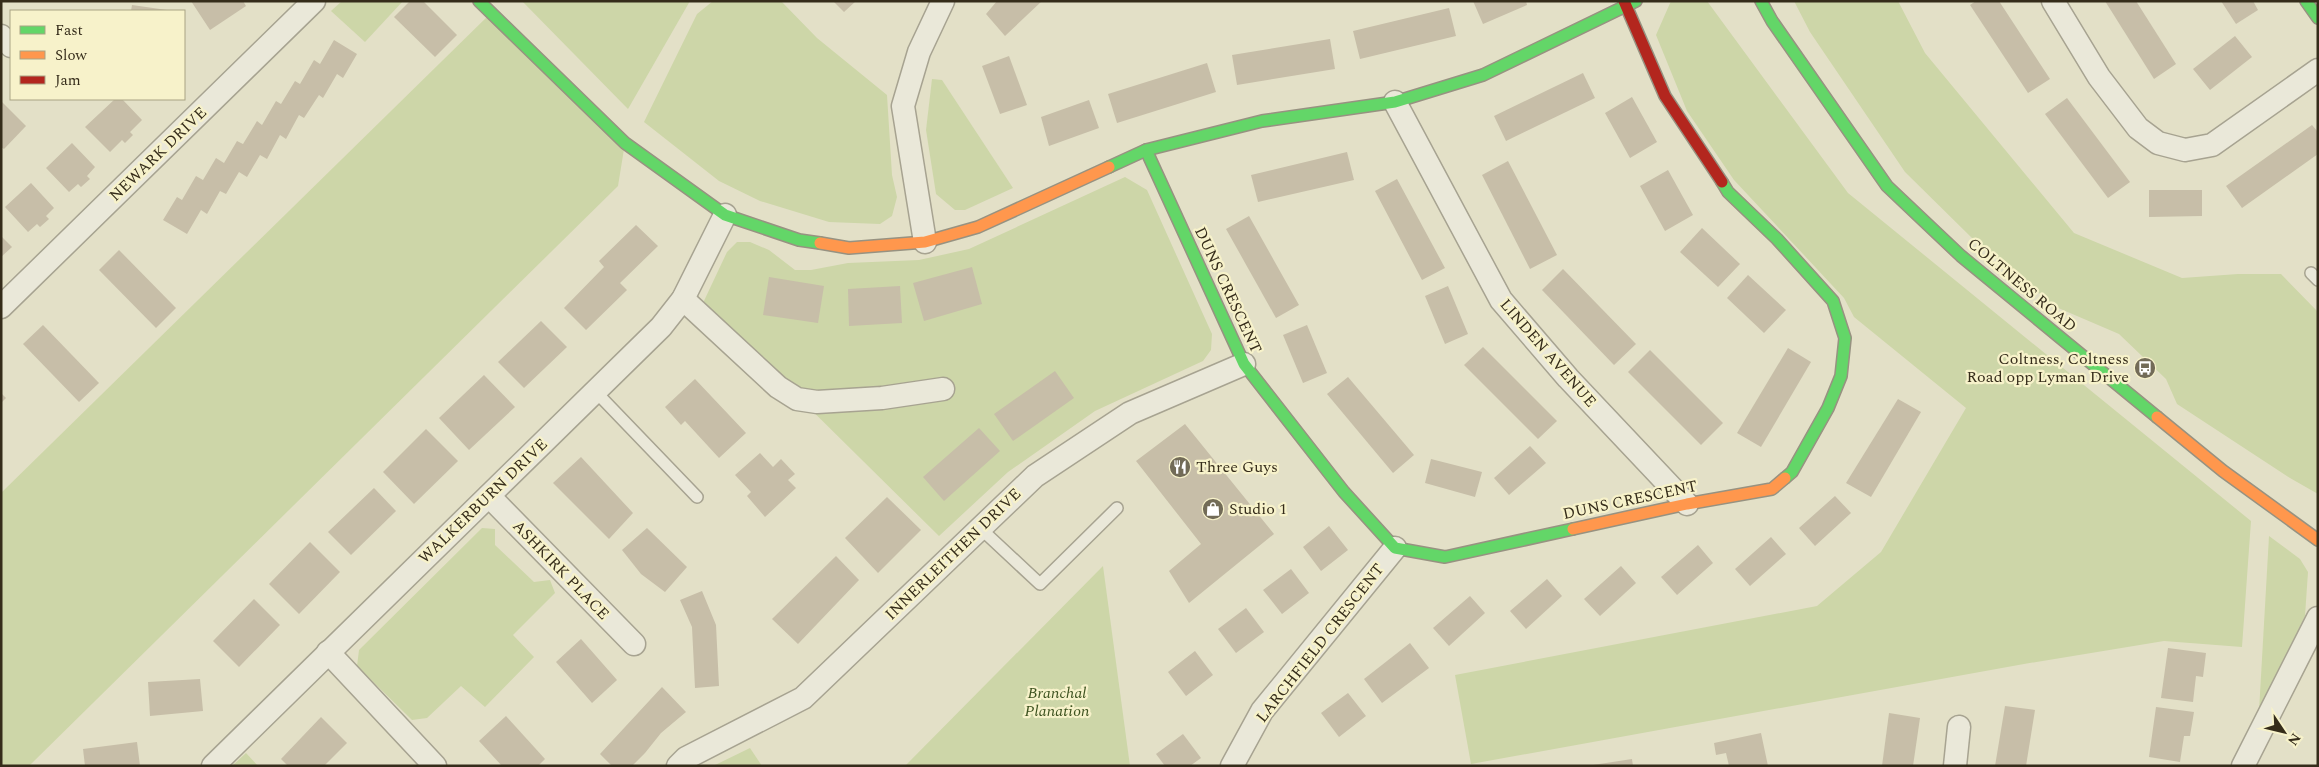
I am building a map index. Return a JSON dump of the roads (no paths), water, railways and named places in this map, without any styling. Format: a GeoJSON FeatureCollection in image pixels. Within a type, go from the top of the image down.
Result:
{"type":"FeatureCollection","features":[{"type":"Feature","properties":{"kind":"street","name":"NEWARK DRIVE"},"geometry":{"type":"LineString","coordinates":[[1,308],[314,1]]}},
{"type":"Feature","properties":{"kind":"street"},"geometry":{"type":"LineString","coordinates":[[479,1],[624,143],[725,215],[799,240],[849,248],[925,242],[978,227],[1146,150],[1262,121],[1395,102],[1483,75],[1629,3]]}},
{"type":"Feature","properties":{"kind":"street"},"geometry":{"type":"LineString","coordinates":[[925,242],[902,106],[919,52],[943,1]]}},
{"type":"Feature","properties":{"kind":"street","name":"COLTNESS ROAD"},"geometry":{"type":"LineString","coordinates":[[1761,1],[1772,21],[1887,186],[1961,256],[2224,471],[2318,540]]}},
{"type":"Feature","properties":{"kind":"street"},"geometry":{"type":"LineString","coordinates":[[2053,1],[2099,76],[2138,128],[2158,143],[2185,150],[2212,145],[2318,70]]}},
{"type":"Feature","properties":{"kind":"street"},"geometry":{"type":"LineString","coordinates":[[2306,1],[2318,18]]}},
{"type":"Feature","properties":{"kind":"street","name":"DUNS CRESCENT"},"geometry":{"type":"LineString","coordinates":[[1146,150],[1244,364],[1344,492],[1395,548],[1445,557],[1687,504],[1772,489],[1792,472],[1828,408],[1841,376],[1845,338],[1833,301],[1777,239],[1728,192],[1675,112],[1665,96],[1629,3]]}},
{"type":"Feature","properties":{"kind":"street"},"geometry":{"type":"LineString","coordinates":[[1,36],[10,45]]}},
{"type":"Feature","properties":{"kind":"street","name":"LINDEN AVENUE"},"geometry":{"type":"LineString","coordinates":[[1395,102],[1501,300],[1568,378],[1687,504]]}},
{"type":"Feature","properties":{"kind":"street","name":"WALKERBURN DRIVE"},"geometry":{"type":"LineString","coordinates":[[212,766],[661,327],[683,299],[725,215]]}},
{"type":"Feature","properties":{"kind":"street"},"geometry":{"type":"LineString","coordinates":[[683,299],[778,386],[797,399],[817,402],[882,398],[942,388]]}},
{"type":"Feature","properties":{"kind":"street","name":"INNERLEITHEN DRIVE"},"geometry":{"type":"LineString","coordinates":[[678,766],[686,758],[803,698],[1035,476],[1130,413],[1244,364]]}},
{"type":"Feature","properties":{"kind":"street","name":"ASHKIRK PLACE"},"geometry":{"type":"LineString","coordinates":[[489,496],[634,644]]}},
{"type":"Feature","properties":{"kind":"street","name":"LARCHFIELD CRESCENT"},"geometry":{"type":"LineString","coordinates":[[1232,766],[1262,712],[1395,548]]}},
{"type":"Feature","properties":{"kind":"street"},"geometry":{"type":"LineString","coordinates":[[2248,764],[2318,618]]}},
{"type":"Feature","properties":{"kind":"street"},"geometry":{"type":"LineString","coordinates":[[328,652],[436,766]]}},
{"type":"Feature","properties":{"kind":"street"},"geometry":{"type":"LineString","coordinates":[[1955,766],[1959,727]]}},
{"type":"Feature","properties":{"kind":"lane"},"geometry":{"type":"LineString","coordinates":[[595,391],[697,497]]}},
{"type":"Feature","properties":{"kind":"lane"},"geometry":{"type":"LineString","coordinates":[[980,528],[1040,584],[1118,508]]}},
{"type":"Feature","properties":{"kind":"place","name":"Coltness, Coltness Road opp Lyman Drive"},"geometry":{"type":"Point","coordinates":[2145,368]}},
{"type":"Feature","properties":{"kind":"place","name":"Three Guys"},"geometry":{"type":"Point","coordinates":[1180,467]}},
{"type":"Feature","properties":{"kind":"place","name":"Studio 1"},"geometry":{"type":"Point","coordinates":[1213,509]}},
{"type":"Feature","properties":{"kind":"park label","name":"Branchal Planation"},"geometry":{"type":"Point","coordinates":[1057,702]}}]}
